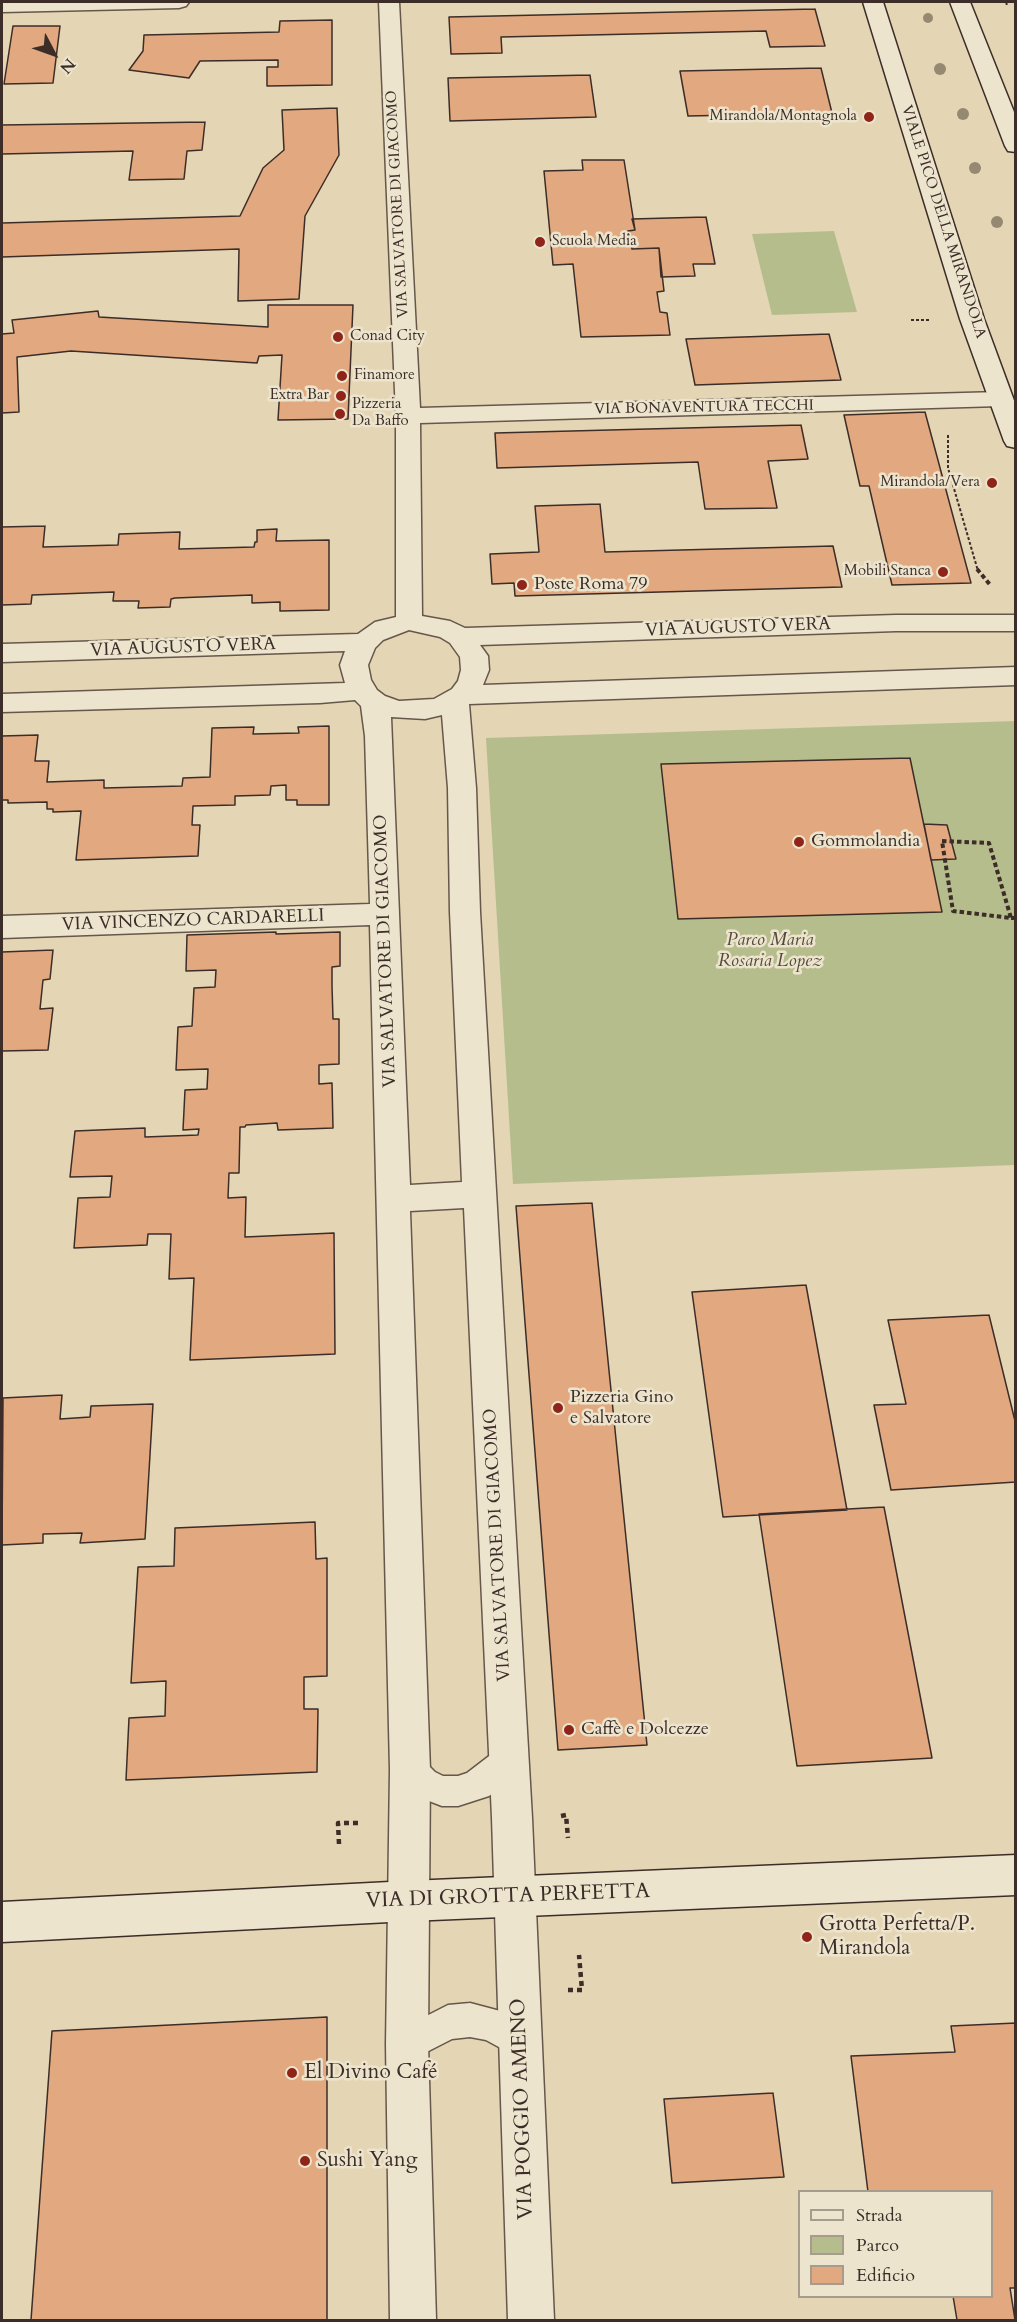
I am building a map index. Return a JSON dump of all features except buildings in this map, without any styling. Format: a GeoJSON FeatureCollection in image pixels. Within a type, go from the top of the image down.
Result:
{"type":"FeatureCollection","features":[{"type":"Feature","properties":{"kind":"street"},"geometry":{"type":"LineString","coordinates":[[2,6],[179,2]]}},
{"type":"Feature","properties":{"kind":"street","name":"VIA SALVATORE DI GIACOMO"},"geometry":{"type":"LineString","coordinates":[[389,2],[408,416],[409,622]]}},
{"type":"Feature","properties":{"kind":"street","name":"VIALE PICO DELLA MIRANDOLA"},"geometry":{"type":"LineString","coordinates":[[873,2],[972,319],[1016,441]]}},
{"type":"Feature","properties":{"kind":"street"},"geometry":{"type":"LineString","coordinates":[[960,2],[1016,146]]}},
{"type":"Feature","properties":{"kind":"street","name":"VIA BONAVENTURA TECCHI"},"geometry":{"type":"LineString","coordinates":[[408,416],[1004,409]]}},
{"type":"Feature","properties":{"kind":"street"},"geometry":{"type":"LineString","coordinates":[[2,703],[320,694],[368,696],[398,710],[425,710],[442,706],[459,697],[471,683],[475,662],[471,649],[460,638],[440,627],[409,622],[385,628],[373,634],[356,656],[354,665],[368,696]]}},
{"type":"Feature","properties":{"kind":"street","name":"VIA AUGUSTO VERA"},"geometry":{"type":"LineString","coordinates":[[460,638],[872,624],[1014,622]]}},
{"type":"Feature","properties":{"kind":"street","name":"VIA AUGUSTO VERA"},"geometry":{"type":"LineString","coordinates":[[2,653],[365,642]]}},
{"type":"Feature","properties":{"kind":"street"},"geometry":{"type":"LineString","coordinates":[[459,697],[1016,676]]}},
{"type":"Feature","properties":{"kind":"street","name":"VIA SALVATORE DI GIACOMO"},"geometry":{"type":"LineString","coordinates":[[368,696],[379,736],[410,1770],[409,1901]]}},
{"type":"Feature","properties":{"kind":"street","name":"VIA SALVATORE DI GIACOMO"},"geometry":{"type":"LineString","coordinates":[[459,697],[465,912],[509,1761],[513,1897]]}},
{"type":"Feature","properties":{"kind":"street","name":"VIA VINCENZO CARDARELLI"},"geometry":{"type":"LineString","coordinates":[[2,927],[385,914]]}},
{"type":"Feature","properties":{"kind":"street"},"geometry":{"type":"LineString","coordinates":[[394,1199],[481,1194]]}},
{"type":"Feature","properties":{"kind":"street","name":"VIA DI GROTTA PERFETTA"},"geometry":{"type":"LineString","coordinates":[[2,1922],[409,1901],[1016,1875]]}},
{"type":"Feature","properties":{"kind":"street","name":"VIA POGGIO AMENO"},"geometry":{"type":"LineString","coordinates":[[513,1897],[531,2320]]}},
{"type":"Feature","properties":{"kind":"street"},"geometry":{"type":"LineString","coordinates":[[409,1901],[408,2044],[413,2320]]}},
{"type":"Feature","properties":{"kind":"lane"},"geometry":{"type":"LineString","coordinates":[[410,1770],[423,1784],[442,1791],[458,1791],[477,1785],[509,1761]]}},
{"type":"Feature","properties":{"kind":"lane"},"geometry":{"type":"LineString","coordinates":[[408,2044],[448,2022],[470,2020],[492,2024],[519,2041]]}},
{"type":"Feature","properties":{"kind":"path"},"geometry":{"type":"LineString","coordinates":[[1004,409],[948,420],[948,468],[977,570],[1006,603],[1014,622]]}},
{"type":"Feature","properties":{"kind":"path"},"geometry":{"type":"LineString","coordinates":[[942,841],[989,843],[1013,918],[952,911],[942,841]]}},
{"type":"Feature","properties":{"kind":"path"},"geometry":{"type":"LineString","coordinates":[[339,1844],[338,1823],[368,1822]]}},
{"type":"Feature","properties":{"kind":"path"},"geometry":{"type":"LineString","coordinates":[[579,1955],[580,1966]]}},
{"type":"Feature","properties":{"kind":"green space"},"geometry":{"type":"Polygon","coordinates":[[[834,231],[857,312],[772,315],[752,234],[834,231]]]}},
{"type":"Feature","properties":{"kind":"green space","name":"Parco Maria Rosaria Lopez"},"geometry":{"type":"Polygon","coordinates":[[[1015,721],[1015,1165],[513,1184],[486,738],[1015,721]]]}},
{"type":"Feature","properties":{"kind":"place","name":"Mirandola/Montagnola"},"geometry":{"type":"Point","coordinates":[869,117]}},
{"type":"Feature","properties":{"kind":"place","name":"Scuola Media"},"geometry":{"type":"Point","coordinates":[540,242]}},
{"type":"Feature","properties":{"kind":"place","name":"Conad City"},"geometry":{"type":"Point","coordinates":[338,337]}},
{"type":"Feature","properties":{"kind":"place","name":"Finamore"},"geometry":{"type":"Point","coordinates":[342,376]}},
{"type":"Feature","properties":{"kind":"place","name":"Extra Bar"},"geometry":{"type":"Point","coordinates":[341,396]}},
{"type":"Feature","properties":{"kind":"place","name":"Pizzeria Da Baffo"},"geometry":{"type":"Point","coordinates":[340,414]}},
{"type":"Feature","properties":{"kind":"place","name":"Mirandola/Vera"},"geometry":{"type":"Point","coordinates":[992,483]}},
{"type":"Feature","properties":{"kind":"place","name":"Mobili Stanca"},"geometry":{"type":"Point","coordinates":[943,572]}},
{"type":"Feature","properties":{"kind":"place","name":"Poste Roma 79"},"geometry":{"type":"Point","coordinates":[522,585]}},
{"type":"Feature","properties":{"kind":"place","name":"Gommolandia"},"geometry":{"type":"Point","coordinates":[799,842]}},
{"type":"Feature","properties":{"kind":"place","name":"Pizzeria Gino e Salvatore"},"geometry":{"type":"Point","coordinates":[558,1408]}},
{"type":"Feature","properties":{"kind":"place","name":"Caffè e Dolcezze"},"geometry":{"type":"Point","coordinates":[569,1730]}},
{"type":"Feature","properties":{"kind":"place","name":"Grotta Perfetta/P. Mirandola"},"geometry":{"type":"Point","coordinates":[807,1937]}},
{"type":"Feature","properties":{"kind":"place","name":"El Divino Café"},"geometry":{"type":"Point","coordinates":[292,2073]}},
{"type":"Feature","properties":{"kind":"place","name":"Sushi Yang"},"geometry":{"type":"Point","coordinates":[305,2161]}}]}
